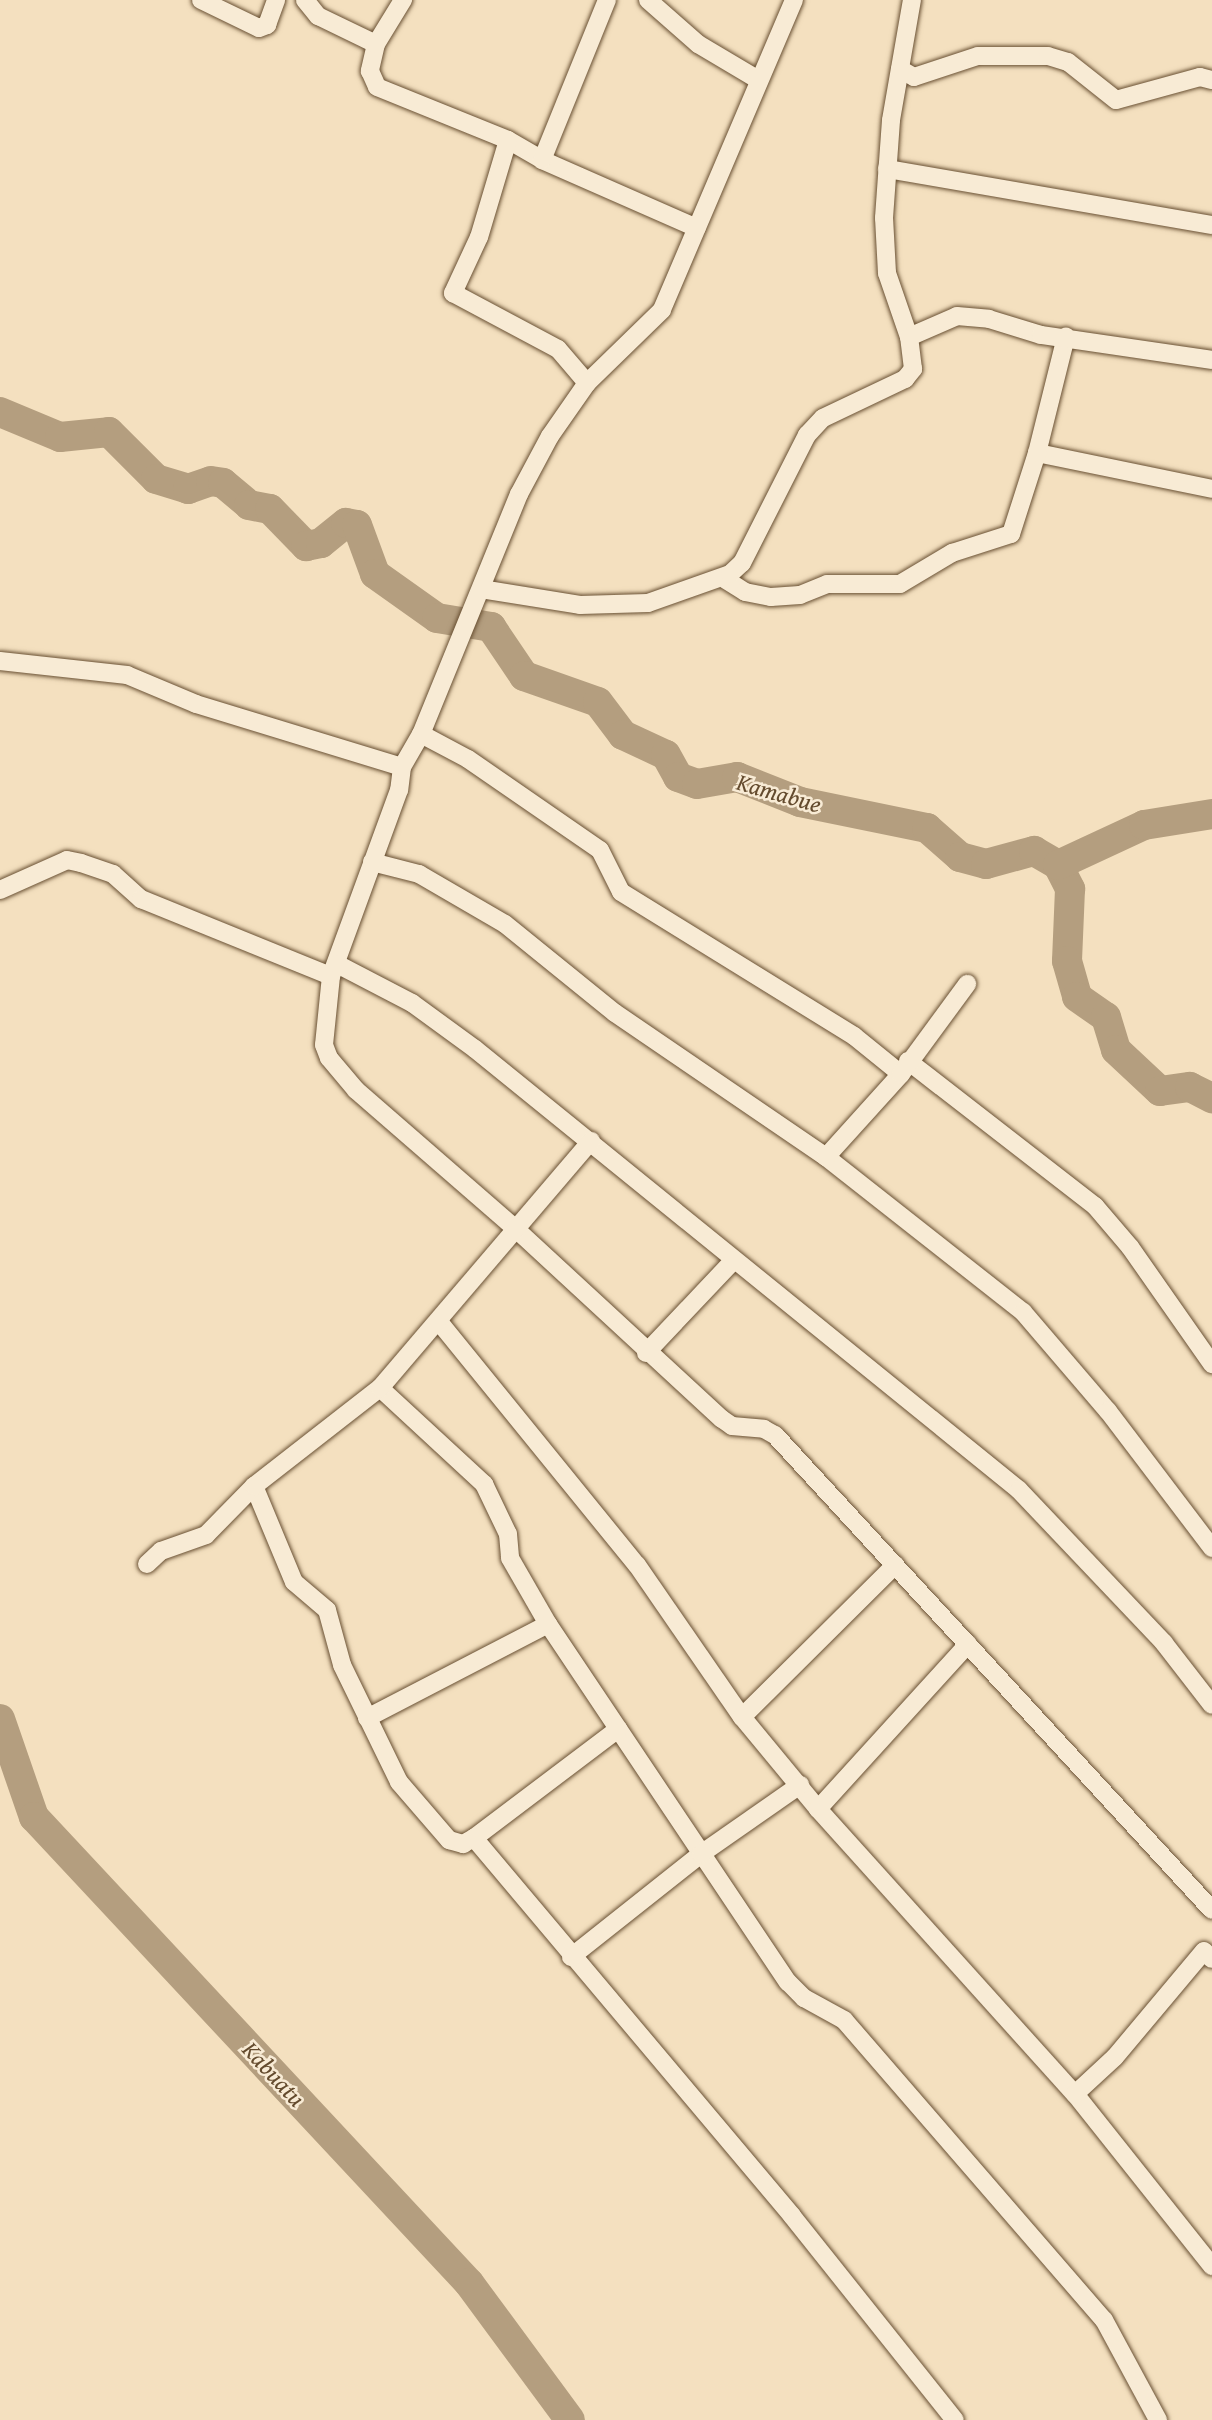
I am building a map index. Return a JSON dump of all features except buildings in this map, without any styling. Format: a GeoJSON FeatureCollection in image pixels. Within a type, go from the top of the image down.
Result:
{"type":"FeatureCollection","features":[{"type":"Feature","properties":{"kind":"street"},"geometry":{"type":"LineString","coordinates":[[201,0],[258,27],[267,26],[276,0]]}},
{"type":"Feature","properties":{"kind":"street"},"geometry":{"type":"LineString","coordinates":[[305,0],[318,16],[376,44]]}},
{"type":"Feature","properties":{"kind":"street"},"geometry":{"type":"LineString","coordinates":[[403,0],[376,44],[370,71],[377,87],[508,140],[541,160],[697,228]]}},
{"type":"Feature","properties":{"kind":"street"},"geometry":{"type":"LineString","coordinates":[[541,160],[607,0]]}},
{"type":"Feature","properties":{"kind":"street"},"geometry":{"type":"LineString","coordinates":[[648,0],[698,44],[757,79]]}},
{"type":"Feature","properties":{"kind":"street"},"geometry":{"type":"LineString","coordinates":[[794,0],[757,79],[662,310],[587,383],[550,436],[519,494],[421,734],[401,767],[399,790],[334,970],[324,1034],[329,1058],[356,1090],[518,1231],[646,1353],[732,1426],[764,1429],[775,1435],[1212,1910]]}},
{"type":"Feature","properties":{"kind":"street"},"geometry":{"type":"LineString","coordinates":[[481,589],[580,605],[648,603],[723,578],[743,563],[807,435],[823,418],[895,385],[913,369],[909,337],[887,273],[887,169],[912,0]]}},
{"type":"Feature","properties":{"kind":"street"},"geometry":{"type":"LineString","coordinates":[[900,69],[914,77],[978,56],[1048,56],[1068,62],[1116,100],[1200,77],[1212,80]]}},
{"type":"Feature","properties":{"kind":"street"},"geometry":{"type":"LineString","coordinates":[[508,140],[479,237],[453,293],[558,349],[587,383]]}},
{"type":"Feature","properties":{"kind":"street"},"geometry":{"type":"LineString","coordinates":[[887,169],[1212,225]]}},
{"type":"Feature","properties":{"kind":"street"},"geometry":{"type":"LineString","coordinates":[[909,337],[957,316],[1066,337],[1212,360]]}},
{"type":"Feature","properties":{"kind":"street"},"geometry":{"type":"LineString","coordinates":[[723,578],[746,592],[771,597],[800,595],[827,584],[900,584],[952,553],[1011,534],[1038,453],[1066,337]]}},
{"type":"Feature","properties":{"kind":"street"},"geometry":{"type":"LineString","coordinates":[[1038,453],[1212,489]]}},
{"type":"Feature","properties":{"kind":"street"},"geometry":{"type":"LineString","coordinates":[[0,661],[127,675],[196,704],[401,767]]}},
{"type":"Feature","properties":{"kind":"street"},"geometry":{"type":"LineString","coordinates":[[421,734],[436,739],[501,781],[600,850],[621,892],[904,1067],[1095,1206],[1130,1247],[1212,1364]]}},
{"type":"Feature","properties":{"kind":"street"},"geometry":{"type":"LineString","coordinates":[[0,890],[67,860],[81,863],[113,874],[141,899],[334,970],[412,1003],[592,1141],[734,1260],[1019,1490],[1164,1643],[1212,1705]]}},
{"type":"Feature","properties":{"kind":"street"},"geometry":{"type":"LineString","coordinates":[[372,862],[419,874],[505,923],[615,1013],[826,1157],[1023,1312],[1108,1410],[1212,1548]]}},
{"type":"Feature","properties":{"kind":"street"},"geometry":{"type":"LineString","coordinates":[[826,1157],[904,1067],[967,984]]}},
{"type":"Feature","properties":{"kind":"street"},"geometry":{"type":"LineString","coordinates":[[147,1564],[161,1551],[206,1535],[254,1486],[380,1388],[440,1323],[592,1141]]}},
{"type":"Feature","properties":{"kind":"street"},"geometry":{"type":"LineString","coordinates":[[646,1353],[734,1260]]}},
{"type":"Feature","properties":{"kind":"street"},"geometry":{"type":"LineString","coordinates":[[440,1323],[636,1565],[742,1717],[818,1809],[1075,2094],[1212,2266]]}},
{"type":"Feature","properties":{"kind":"street"},"geometry":{"type":"LineString","coordinates":[[380,1388],[484,1484],[508,1534],[510,1558],[548,1623],[788,1982],[804,1998],[844,2020],[1104,2320],[1158,2420]]}},
{"type":"Feature","properties":{"kind":"street"},"geometry":{"type":"LineString","coordinates":[[254,1486],[294,1582],[327,1611],[342,1665],[399,1782],[433,1823],[456,1843],[474,1838],[618,1729]]}},
{"type":"Feature","properties":{"kind":"street"},"geometry":{"type":"LineString","coordinates":[[742,1717],[895,1565]]}},
{"type":"Feature","properties":{"kind":"street"},"geometry":{"type":"LineString","coordinates":[[367,1718],[548,1623]]}},
{"type":"Feature","properties":{"kind":"street"},"geometry":{"type":"LineString","coordinates":[[818,1809],[968,1644]]}},
{"type":"Feature","properties":{"kind":"street"},"geometry":{"type":"LineString","coordinates":[[571,1957],[701,1854],[800,1785]]}},
{"type":"Feature","properties":{"kind":"street"},"geometry":{"type":"LineString","coordinates":[[474,1838],[571,1957],[792,2216],[955,2420]]}},
{"type":"Feature","properties":{"kind":"street"},"geometry":{"type":"LineString","coordinates":[[1075,2094],[1115,2057],[1209,1951]]}},
{"type":"Feature","properties":{"kind":"waterway","name":"Kamabue"},"geometry":{"type":"LineString","coordinates":[[0,412],[60,437],[109,432],[156,479],[188,489],[211,481],[223,483],[249,505],[270,509],[306,546],[321,543],[346,523],[357,525],[375,574],[437,618],[491,627],[524,676],[598,702],[623,735],[666,755],[678,777],[697,784],[737,777],[800,802],[927,828],[960,857],[986,864],[1034,851],[1058,865],[1070,889],[1067,961],[1077,997],[1106,1017],[1116,1050],[1160,1091],[1190,1087],[1212,1098]]}},
{"type":"Feature","properties":{"kind":"waterway"},"geometry":{"type":"LineString","coordinates":[[1058,865],[1144,825],[1212,814]]}},
{"type":"Feature","properties":{"kind":"waterway","name":"Kabuatu"},"geometry":{"type":"LineString","coordinates":[[0,1719],[34,1817],[469,2283],[570,2420]]}}]}
